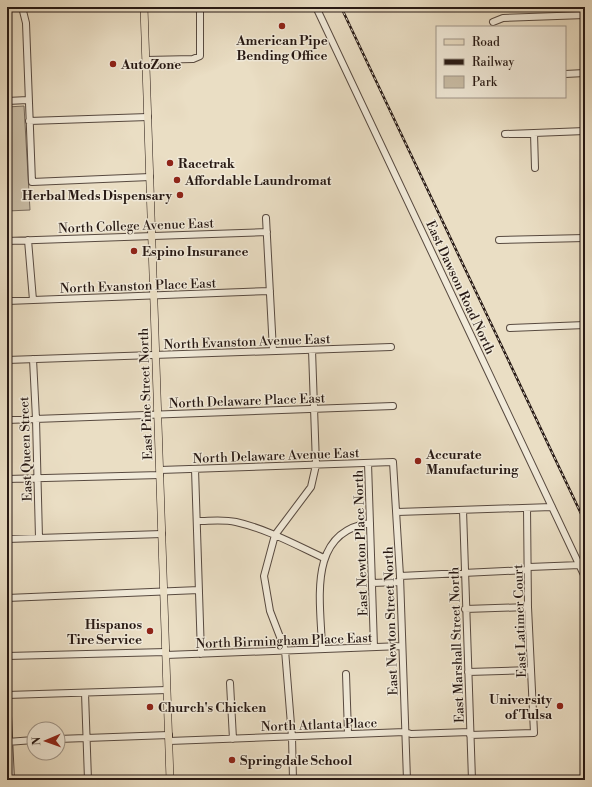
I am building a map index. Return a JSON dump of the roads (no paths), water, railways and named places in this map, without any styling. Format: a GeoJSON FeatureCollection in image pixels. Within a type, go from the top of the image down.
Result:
{"type":"FeatureCollection","features":[{"type":"Feature","properties":{"kind":"main road","name":"East Pine Street North"},"geometry":{"type":"LineString","coordinates":[[144,7],[170,780]]}},
{"type":"Feature","properties":{"kind":"street"},"geometry":{"type":"LineString","coordinates":[[22,7],[26,22],[32,182],[150,177]]}},
{"type":"Feature","properties":{"kind":"street"},"geometry":{"type":"LineString","coordinates":[[146,60],[193,59],[200,56],[200,12],[198,7]]}},
{"type":"Feature","properties":{"kind":"street","name":"East Dawson Road North"},"geometry":{"type":"LineString","coordinates":[[316,7],[585,577]]}},
{"type":"Feature","properties":{"kind":"street"},"geometry":{"type":"LineString","coordinates":[[493,22],[503,18],[585,15]]}},
{"type":"Feature","properties":{"kind":"street"},"geometry":{"type":"LineString","coordinates":[[566,74],[585,73]]}},
{"type":"Feature","properties":{"kind":"street"},"geometry":{"type":"LineString","coordinates":[[7,101],[28,100]]}},
{"type":"Feature","properties":{"kind":"street"},"geometry":{"type":"LineString","coordinates":[[29,121],[148,117]]}},
{"type":"Feature","properties":{"kind":"street"},"geometry":{"type":"LineString","coordinates":[[505,134],[585,131]]}},
{"type":"Feature","properties":{"kind":"street"},"geometry":{"type":"LineString","coordinates":[[534,133],[535,168]]}},
{"type":"Feature","properties":{"kind":"street"},"geometry":{"type":"LineString","coordinates":[[266,218],[273,351]]}},
{"type":"Feature","properties":{"kind":"street","name":"North College Avenue East"},"geometry":{"type":"LineString","coordinates":[[7,241],[267,232]]}},
{"type":"Feature","properties":{"kind":"street"},"geometry":{"type":"LineString","coordinates":[[499,240],[585,238]]}},
{"type":"Feature","properties":{"kind":"street"},"geometry":{"type":"LineString","coordinates":[[28,240],[33,300]]}},
{"type":"Feature","properties":{"kind":"street","name":"North Evanston Place East"},"geometry":{"type":"LineString","coordinates":[[7,301],[270,291]]}},
{"type":"Feature","properties":{"kind":"street"},"geometry":{"type":"LineString","coordinates":[[510,328],[585,325]]}},
{"type":"Feature","properties":{"kind":"street","name":"North Evanston Avenue East"},"geometry":{"type":"LineString","coordinates":[[7,360],[391,347]]}},
{"type":"Feature","properties":{"kind":"street"},"geometry":{"type":"LineString","coordinates":[[294,780],[285,650],[270,611],[264,576],[275,535],[311,487],[316,465],[312,350]]}},
{"type":"Feature","properties":{"kind":"street","name":"East Queen Street"},"geometry":{"type":"LineString","coordinates":[[33,359],[39,538]]}},
{"type":"Feature","properties":{"kind":"street","name":"North Delaware Place East"},"geometry":{"type":"LineString","coordinates":[[7,420],[392,406]]}},
{"type":"Feature","properties":{"kind":"street","name":"North Delaware Avenue East"},"geometry":{"type":"LineString","coordinates":[[7,479],[195,469],[393,462]]}},
{"type":"Feature","properties":{"kind":"street","name":"East Newton Street North"},"geometry":{"type":"LineString","coordinates":[[393,462],[400,579],[406,780]]}},
{"type":"Feature","properties":{"kind":"street","name":"East Newton Place North"},"geometry":{"type":"LineString","coordinates":[[368,463],[374,647]]}},
{"type":"Feature","properties":{"kind":"street"},"geometry":{"type":"LineString","coordinates":[[195,469],[201,654]]}},
{"type":"Feature","properties":{"kind":"street"},"geometry":{"type":"LineString","coordinates":[[397,512],[552,507]]}},
{"type":"Feature","properties":{"kind":"street","name":"East Latimer Court"},"geometry":{"type":"LineString","coordinates":[[527,508],[528,607],[534,733]]}},
{"type":"Feature","properties":{"kind":"street","name":"East Marshall Street North"},"geometry":{"type":"LineString","coordinates":[[462,510],[472,780]]}},
{"type":"Feature","properties":{"kind":"street"},"geometry":{"type":"LineString","coordinates":[[197,521],[220,520],[236,522],[275,535],[324,558]]}},
{"type":"Feature","properties":{"kind":"street"},"geometry":{"type":"LineString","coordinates":[[322,649],[320,574],[324,558],[330,546],[345,532],[361,524],[370,523]]}},
{"type":"Feature","properties":{"kind":"street"},"geometry":{"type":"LineString","coordinates":[[7,539],[162,534]]}},
{"type":"Feature","properties":{"kind":"street"},"geometry":{"type":"LineString","coordinates":[[372,583],[464,573],[580,565]]}},
{"type":"Feature","properties":{"kind":"street"},"geometry":{"type":"LineString","coordinates":[[7,598],[199,590]]}},
{"type":"Feature","properties":{"kind":"street"},"geometry":{"type":"LineString","coordinates":[[465,609],[528,607]]}},
{"type":"Feature","properties":{"kind":"street","name":"North Birmingham Place East"},"geometry":{"type":"LineString","coordinates":[[7,656],[166,653],[201,654],[402,646]]}},
{"type":"Feature","properties":{"kind":"street"},"geometry":{"type":"LineString","coordinates":[[468,672],[531,670]]}},
{"type":"Feature","properties":{"kind":"street"},"geometry":{"type":"LineString","coordinates":[[346,674],[348,733]]}},
{"type":"Feature","properties":{"kind":"street"},"geometry":{"type":"LineString","coordinates":[[230,683],[233,739]]}},
{"type":"Feature","properties":{"kind":"street"},"geometry":{"type":"LineString","coordinates":[[11,780],[8,742],[7,695],[167,690]]}},
{"type":"Feature","properties":{"kind":"street"},"geometry":{"type":"LineString","coordinates":[[85,693],[88,780]]}},
{"type":"Feature","properties":{"kind":"street","name":"North Atlanta Place"},"geometry":{"type":"LineString","coordinates":[[66,739],[233,739],[348,733],[405,732],[411,734],[534,733]]}},
{"type":"Feature","properties":{"kind":"street"},"geometry":{"type":"LineString","coordinates":[[8,742],[26,741]]}},
{"type":"Feature","properties":{"kind":"railway"},"geometry":{"type":"LineString","coordinates":[[341,7],[585,522]]}},
{"type":"Feature","properties":{"kind":"place","name":"American Pipe Bending Office"},"geometry":{"type":"Point","coordinates":[282,26]}},
{"type":"Feature","properties":{"kind":"place","name":"AutoZone"},"geometry":{"type":"Point","coordinates":[113,64]}},
{"type":"Feature","properties":{"kind":"place","name":"Racetrak"},"geometry":{"type":"Point","coordinates":[170,163]}},
{"type":"Feature","properties":{"kind":"place","name":"Affordable Laundromat"},"geometry":{"type":"Point","coordinates":[177,180]}},
{"type":"Feature","properties":{"kind":"place","name":"Herbal Meds Dispensary"},"geometry":{"type":"Point","coordinates":[180,195]}},
{"type":"Feature","properties":{"kind":"place","name":"Espino Insurance"},"geometry":{"type":"Point","coordinates":[134,251]}},
{"type":"Feature","properties":{"kind":"place","name":"Accurate Manufacturing"},"geometry":{"type":"Point","coordinates":[418,461]}},
{"type":"Feature","properties":{"kind":"place","name":"Hispanos Tire Service"},"geometry":{"type":"Point","coordinates":[150,631]}},
{"type":"Feature","properties":{"kind":"place","name":"University of Tulsa"},"geometry":{"type":"Point","coordinates":[560,706]}},
{"type":"Feature","properties":{"kind":"place","name":"Church's Chicken"},"geometry":{"type":"Point","coordinates":[150,707]}},
{"type":"Feature","properties":{"kind":"place","name":"Springdale School"},"geometry":{"type":"Point","coordinates":[232,760]}}]}
